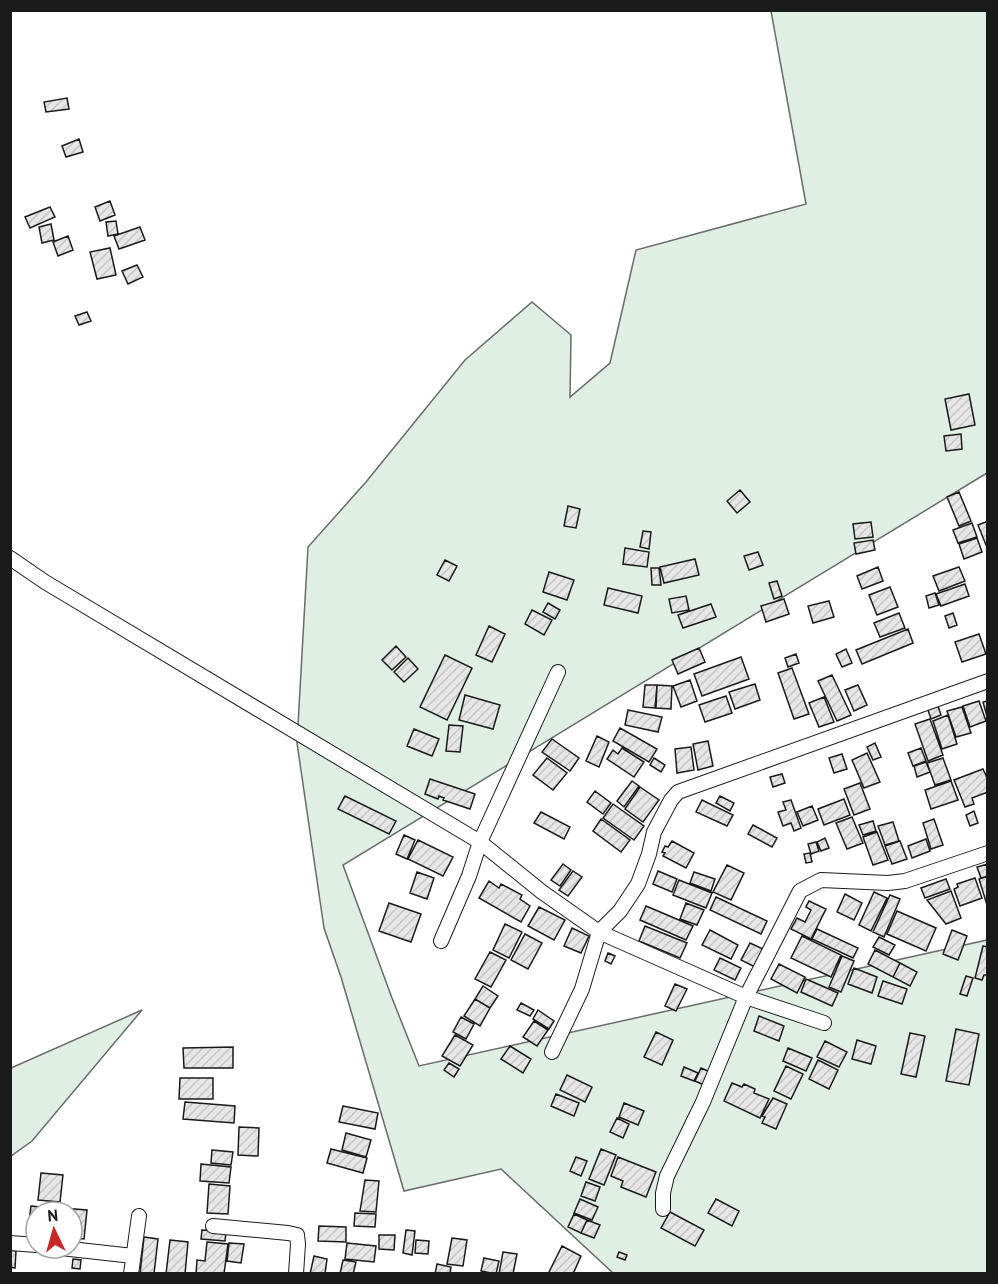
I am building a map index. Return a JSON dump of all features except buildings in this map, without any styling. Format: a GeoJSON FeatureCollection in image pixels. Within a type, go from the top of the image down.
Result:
{"type":"FeatureCollection","features":[{"type":"Feature","properties":{"kind":"street"},"geometry":{"type":"LineString","coordinates":[[10,558],[45,582],[480,842],[542,892],[599,932],[746,997],[824,1023]]}},
{"type":"Feature","properties":{"kind":"street"},"geometry":{"type":"LineString","coordinates":[[441,941],[469,876],[480,842],[558,672]]}},
{"type":"Feature","properties":{"kind":"street"},"geometry":{"type":"LineString","coordinates":[[552,1052],[582,989],[599,932],[620,910],[638,884],[654,832],[671,800],[678,792],[987,681]]}},
{"type":"Feature","properties":{"kind":"street"},"geometry":{"type":"LineString","coordinates":[[663,1209],[663,1193],[667,1176],[703,1102],[746,997],[800,891],[821,880],[888,883],[905,881],[987,853]]}},
{"type":"Feature","properties":{"kind":"street"},"geometry":{"type":"LineString","coordinates":[[131,1274],[139,1216]]}},
{"type":"Feature","properties":{"kind":"street"},"geometry":{"type":"LineString","coordinates":[[213,1226],[297,1235],[296,1274]]}},
{"type":"Feature","properties":{"kind":"street"},"geometry":{"type":"LineString","coordinates":[[84,1251],[133,1256]]}},
{"type":"Feature","properties":{"kind":"green space"},"geometry":{"type":"Polygon","coordinates":[[[771,11],[987,11],[987,473],[343,865],[419,1066],[987,940],[987,1273],[613,1273],[501,1169],[404,1191],[341,977],[324,928],[297,743],[308,547],[366,482],[465,360],[532,302],[571,335],[570,397],[610,363],[636,250],[806,204],[771,11]]]}},
{"type":"Feature","properties":{"kind":"green space"},"geometry":{"type":"Polygon","coordinates":[[[142,1010],[32,1141],[11,1156],[11,1068],[142,1010]]]}}]}
